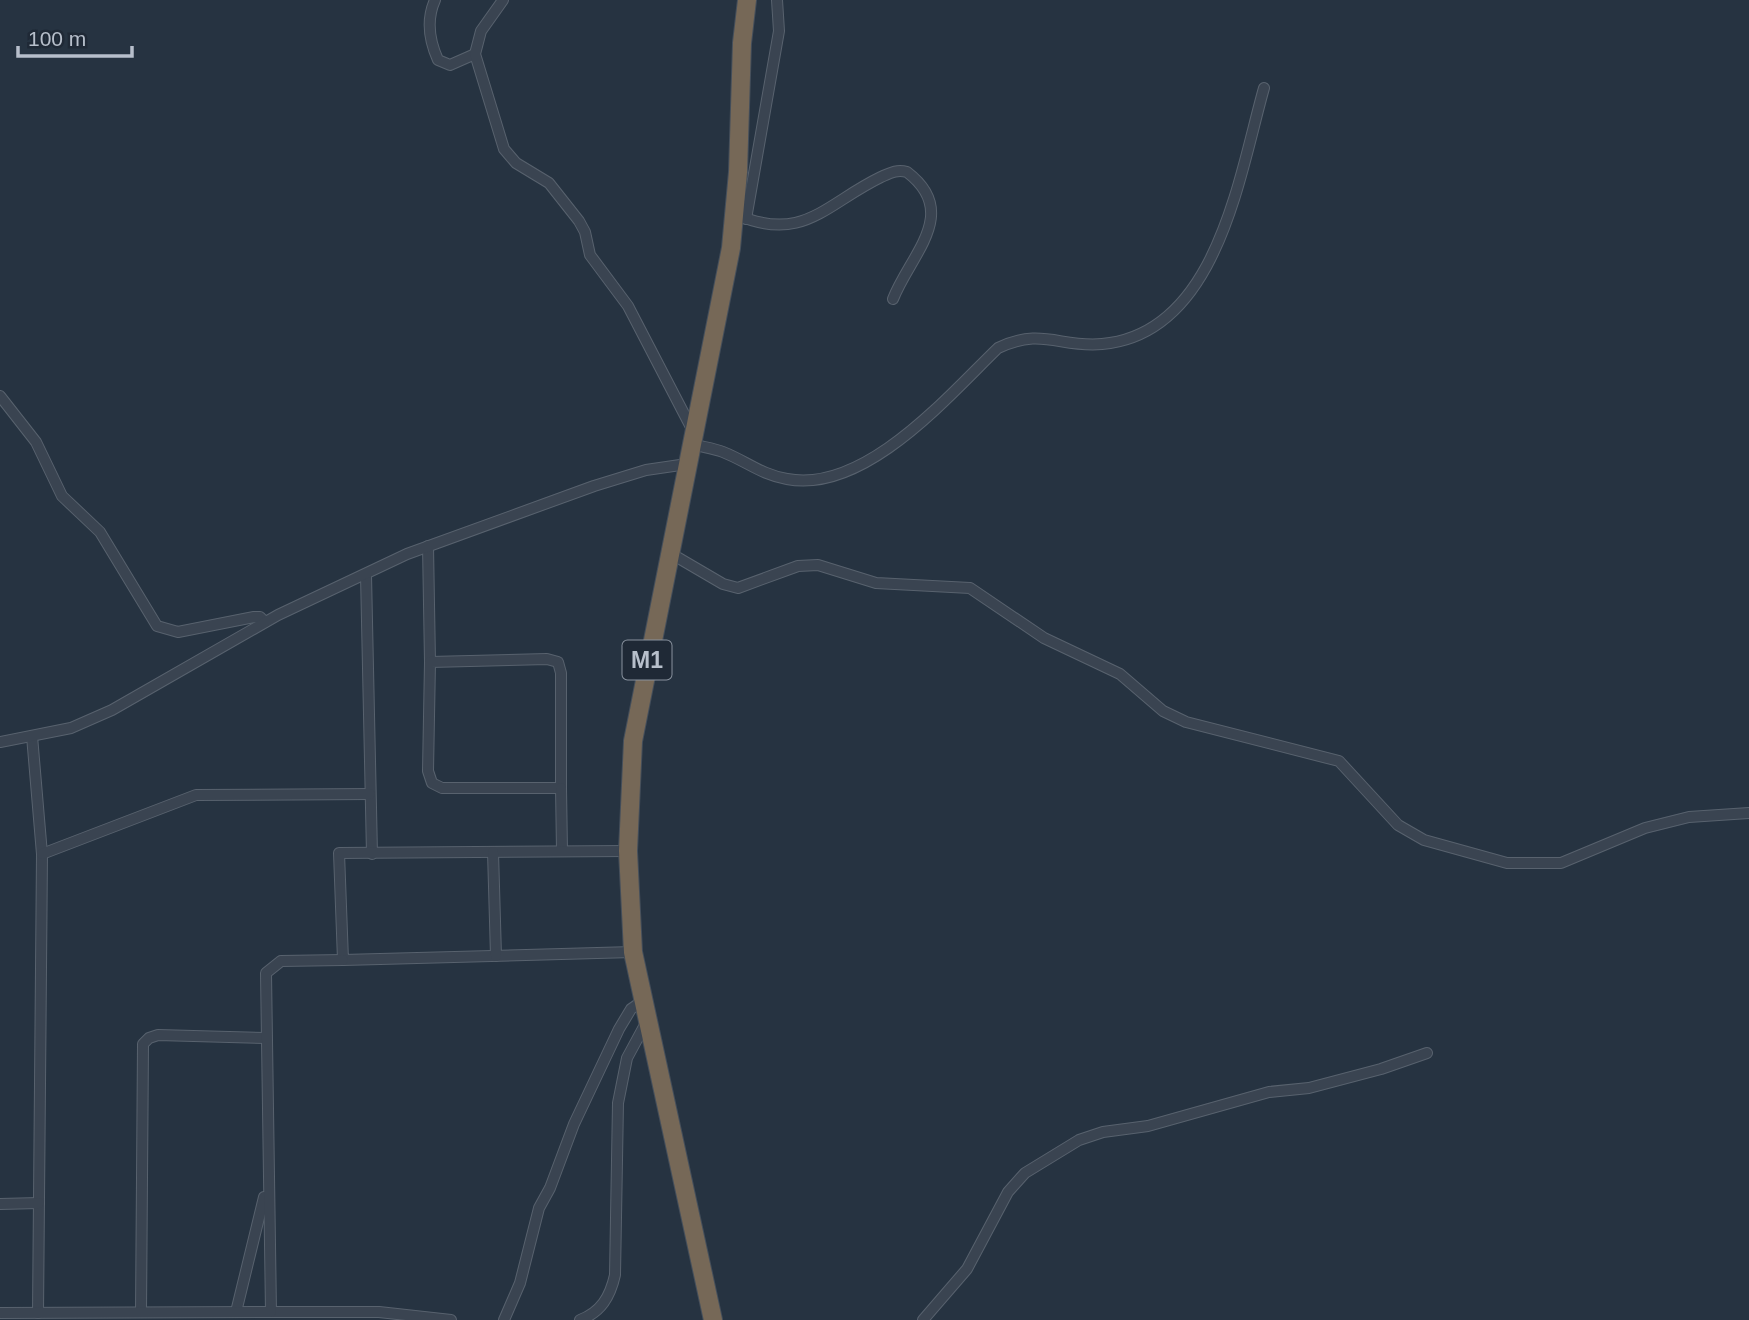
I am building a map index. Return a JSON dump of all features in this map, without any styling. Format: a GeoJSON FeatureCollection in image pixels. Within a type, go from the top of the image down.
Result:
{"type":"FeatureCollection","features":[{"type":"Feature","properties":{"kind":"highway","name":"M1"},"geometry":{"type":"LineString","coordinates":[[713,1320],[633,952],[628,851],[633,741],[687,464],[741,216],[742,43],[747,0]]}},
{"type":"Feature","properties":{"kind":"street"},"geometry":{"type":"LineString","coordinates":[[435,0],[430,12],[429,31],[438,60],[450,65],[475,54]]}},
{"type":"Feature","properties":{"kind":"street"},"geometry":{"type":"LineString","coordinates":[[503,0],[481,31],[475,54],[504,149],[516,163],[549,183],[579,221],[585,232],[590,255],[628,306],[693,439],[766,475],[791,480],[820,478],[848,470],[887,450],[998,348],[1015,340],[1041,336],[1077,344],[1103,345],[1134,336],[1159,322],[1185,300],[1220,245],[1264,88]]}},
{"type":"Feature","properties":{"kind":"street"},"geometry":{"type":"LineString","coordinates":[[778,0],[779,31],[741,216],[774,226],[811,220],[876,180],[893,172],[907,172],[929,197],[932,219],[923,248],[907,267],[894,299]]}},
{"type":"Feature","properties":{"kind":"street"},"geometry":{"type":"LineString","coordinates":[[0,397],[36,442],[62,496],[100,532],[157,626],[178,632],[254,617],[260,617],[265,622]]}},
{"type":"Feature","properties":{"kind":"street"},"geometry":{"type":"LineString","coordinates":[[0,742],[71,728],[113,710],[265,622],[428,546],[594,486],[646,470],[687,464]]}},
{"type":"Feature","properties":{"kind":"street"},"geometry":{"type":"LineString","coordinates":[[428,546],[428,771],[432,783],[442,788],[561,788]]}},
{"type":"Feature","properties":{"kind":"street"},"geometry":{"type":"LineString","coordinates":[[670,553],[723,584],[738,588],[799,566],[817,565],[876,583],[970,587],[1044,638],[1119,674],[1163,711],[1186,722],[1339,761],[1398,825],[1424,840],[1469,855],[1507,863],[1561,863],[1645,828],[1689,817],[1749,813]]}},
{"type":"Feature","properties":{"kind":"street"},"geometry":{"type":"LineString","coordinates":[[366,575],[372,854]]}},
{"type":"Feature","properties":{"kind":"street"},"geometry":{"type":"LineString","coordinates":[[429,662],[547,659],[558,662],[561,673],[562,851]]}},
{"type":"Feature","properties":{"kind":"street"},"geometry":{"type":"LineString","coordinates":[[32,736],[42,854],[38,1313]]}},
{"type":"Feature","properties":{"kind":"street"},"geometry":{"type":"LineString","coordinates":[[42,854],[196,795],[370,793]]}},
{"type":"Feature","properties":{"kind":"street"},"geometry":{"type":"LineString","coordinates":[[343,960],[339,853],[628,851]]}},
{"type":"Feature","properties":{"kind":"street"},"geometry":{"type":"LineString","coordinates":[[493,852],[496,956]]}},
{"type":"Feature","properties":{"kind":"street"},"geometry":{"type":"LineString","coordinates":[[271,1312],[265,1038],[266,973],[271,966],[281,961],[633,952]]}},
{"type":"Feature","properties":{"kind":"street"},"geometry":{"type":"LineString","coordinates":[[504,1320],[520,1283],[539,1208],[550,1188],[574,1124],[619,1030],[631,1009],[644,999]]}},
{"type":"Feature","properties":{"kind":"street"},"geometry":{"type":"LineString","coordinates":[[580,1320],[600,1308],[611,1294],[615,1275],[618,1103],[627,1058],[648,1018]]}},
{"type":"Feature","properties":{"kind":"street"},"geometry":{"type":"LineString","coordinates":[[141,1312],[143,1044],[158,1035],[265,1038]]}},
{"type":"Feature","properties":{"kind":"street"},"geometry":{"type":"LineString","coordinates":[[923,1320],[967,1269],[1008,1192],[1025,1173],[1079,1140],[1103,1132],[1148,1126],[1269,1092],[1321,1085],[1427,1053]]}},
{"type":"Feature","properties":{"kind":"street"},"geometry":{"type":"LineString","coordinates":[[236,1312],[268,1182]]}},
{"type":"Feature","properties":{"kind":"street"},"geometry":{"type":"LineString","coordinates":[[0,1204],[39,1203]]}},
{"type":"Feature","properties":{"kind":"street"},"geometry":{"type":"LineString","coordinates":[[0,1313],[379,1312],[451,1320]]}}]}
